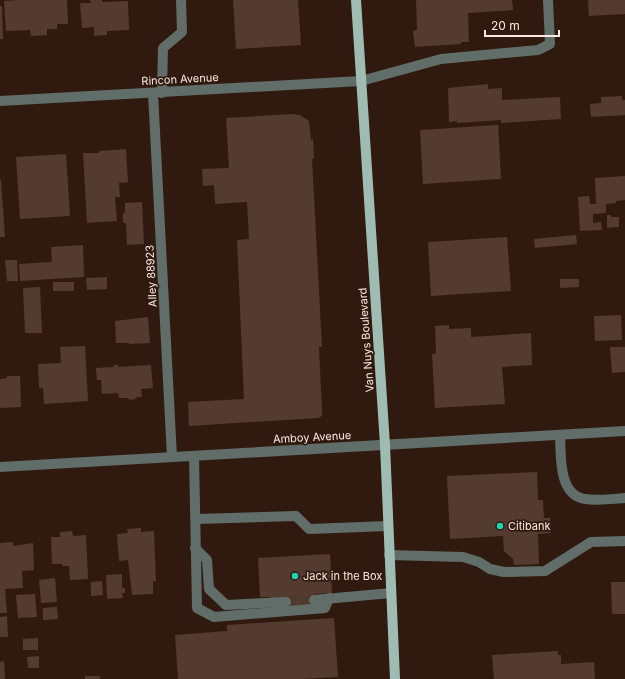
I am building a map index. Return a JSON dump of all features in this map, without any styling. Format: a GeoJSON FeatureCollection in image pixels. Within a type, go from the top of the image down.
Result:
{"type":"FeatureCollection","features":[{"type":"Feature","properties":{"kind":"main road","name":"Van Nuys Boulevard"},"geometry":{"type":"LineString","coordinates":[[356,0],[385,445],[395,679]]}},
{"type":"Feature","properties":{"kind":"street","name":"Alley 88923"},"geometry":{"type":"LineString","coordinates":[[172,457],[158,93],[163,48],[182,32],[181,0]]}},
{"type":"Feature","properties":{"kind":"street","name":"Rincon Avenue"},"geometry":{"type":"LineString","coordinates":[[0,101],[361,81],[441,59],[538,50],[550,44],[548,0]]}},
{"type":"Feature","properties":{"kind":"street","name":"Amboy Avenue"},"geometry":{"type":"LineString","coordinates":[[0,467],[625,431]]}},
{"type":"Feature","properties":{"kind":"street"},"geometry":{"type":"LineString","coordinates":[[560,435],[563,477],[570,491],[583,499],[625,498]]}},
{"type":"Feature","properties":{"kind":"street"},"geometry":{"type":"LineString","coordinates":[[194,456],[197,608],[214,617],[325,608],[329,598]]}},
{"type":"Feature","properties":{"kind":"street"},"geometry":{"type":"LineString","coordinates":[[196,519],[296,516],[309,529],[388,526]]}},
{"type":"Feature","properties":{"kind":"street"},"geometry":{"type":"LineString","coordinates":[[389,555],[463,557],[479,562],[490,569],[504,572],[545,571],[591,542],[625,541]]}},
{"type":"Feature","properties":{"kind":"street"},"geometry":{"type":"LineString","coordinates":[[195,548],[207,560],[209,589],[226,605],[286,602]]}},
{"type":"Feature","properties":{"kind":"street"},"geometry":{"type":"LineString","coordinates":[[314,600],[391,593]]}},
{"type":"Feature","properties":{"kind":"building"},"geometry":{"type":"Polygon","coordinates":[[[67,0],[68,24],[57,24],[57,29],[47,29],[47,35],[31,36],[30,30],[6,31],[4,1],[67,0]]]}},
{"type":"Feature","properties":{"kind":"building"},"geometry":{"type":"Polygon","coordinates":[[[90,0],[102,0],[102,2],[128,1],[129,30],[107,31],[107,35],[94,36],[94,27],[82,28],[80,3],[91,3],[90,0]]]}},
{"type":"Feature","properties":{"kind":"building"},"geometry":{"type":"Polygon","coordinates":[[[233,0],[298,0],[301,45],[236,49],[233,0]]]}},
{"type":"Feature","properties":{"kind":"building"},"geometry":{"type":"Polygon","coordinates":[[[416,0],[512,0],[513,10],[468,13],[469,42],[461,42],[461,44],[415,47],[413,31],[417,30],[416,0]]]}},
{"type":"Feature","properties":{"kind":"building"},"geometry":{"type":"Polygon","coordinates":[[[588,0],[625,0],[625,14],[589,16],[588,0]]]}},
{"type":"Feature","properties":{"kind":"building"},"geometry":{"type":"Polygon","coordinates":[[[0,6],[2,6],[3,39],[0,39],[0,6]]]}},
{"type":"Feature","properties":{"kind":"building"},"geometry":{"type":"Polygon","coordinates":[[[488,84],[488,89],[502,88],[502,100],[560,97],[561,119],[501,123],[501,120],[457,123],[457,121],[449,122],[448,88],[488,84]]]}},
{"type":"Feature","properties":{"kind":"building"},"geometry":{"type":"Polygon","coordinates":[[[622,96],[622,100],[625,100],[625,115],[591,117],[590,104],[601,103],[601,97],[622,96]]]}},
{"type":"Feature","properties":{"kind":"building"},"geometry":{"type":"Polygon","coordinates":[[[293,114],[300,115],[309,121],[311,140],[313,139],[314,158],[312,159],[322,347],[319,347],[322,416],[318,418],[189,426],[188,402],[244,399],[237,240],[249,239],[247,202],[215,204],[214,185],[203,186],[202,169],[229,168],[226,118],[293,114]]]}},
{"type":"Feature","properties":{"kind":"building"},"geometry":{"type":"Polygon","coordinates":[[[498,125],[501,179],[423,184],[420,130],[498,125]]]}},
{"type":"Feature","properties":{"kind":"building"},"geometry":{"type":"Polygon","coordinates":[[[126,149],[128,182],[119,183],[120,197],[115,197],[117,221],[87,223],[83,153],[99,153],[99,151],[126,149]]]}},
{"type":"Feature","properties":{"kind":"building"},"geometry":{"type":"Polygon","coordinates":[[[66,154],[70,216],[20,219],[16,157],[66,154]]]}},
{"type":"Feature","properties":{"kind":"building"},"geometry":{"type":"Polygon","coordinates":[[[625,176],[625,200],[606,204],[606,213],[593,214],[593,223],[601,222],[602,230],[580,231],[578,197],[589,196],[590,204],[596,204],[595,178],[625,176]]]}},
{"type":"Feature","properties":{"kind":"building"},"geometry":{"type":"Polygon","coordinates":[[[1,180],[5,237],[0,237],[1,180]]]}},
{"type":"Feature","properties":{"kind":"building"},"geometry":{"type":"Polygon","coordinates":[[[142,202],[144,244],[127,245],[126,223],[123,223],[125,203],[142,202]]]}},
{"type":"Feature","properties":{"kind":"building"},"geometry":{"type":"Polygon","coordinates":[[[607,215],[611,215],[611,217],[619,217],[619,227],[607,228],[607,215]]]}},
{"type":"Feature","properties":{"kind":"building"},"geometry":{"type":"Polygon","coordinates":[[[576,235],[577,244],[535,248],[534,239],[576,235]]]}},
{"type":"Feature","properties":{"kind":"building"},"geometry":{"type":"Polygon","coordinates":[[[507,237],[511,291],[431,296],[428,242],[507,237]]]}},
{"type":"Feature","properties":{"kind":"building"},"geometry":{"type":"Polygon","coordinates":[[[83,245],[84,277],[20,281],[19,264],[52,262],[51,247],[83,245]]]}},
{"type":"Feature","properties":{"kind":"building"},"geometry":{"type":"Polygon","coordinates":[[[5,260],[17,260],[18,281],[7,281],[5,260]]]}},
{"type":"Feature","properties":{"kind":"building"},"geometry":{"type":"Polygon","coordinates":[[[107,277],[107,289],[87,290],[86,278],[107,277]]]}},
{"type":"Feature","properties":{"kind":"building"},"geometry":{"type":"Polygon","coordinates":[[[560,279],[579,279],[579,287],[560,288],[560,279]]]}},
{"type":"Feature","properties":{"kind":"building"},"geometry":{"type":"Polygon","coordinates":[[[53,282],[74,282],[74,291],[53,291],[53,282]]]}},
{"type":"Feature","properties":{"kind":"building"},"geometry":{"type":"Polygon","coordinates":[[[40,287],[42,333],[25,333],[23,288],[40,287]]]}},
{"type":"Feature","properties":{"kind":"building"},"geometry":{"type":"Polygon","coordinates":[[[621,315],[622,340],[595,341],[594,316],[621,315]]]}},
{"type":"Feature","properties":{"kind":"building"},"geometry":{"type":"Polygon","coordinates":[[[148,317],[150,343],[116,343],[115,321],[148,317]]]}},
{"type":"Feature","properties":{"kind":"building"},"geometry":{"type":"Polygon","coordinates":[[[449,325],[449,329],[471,328],[471,337],[531,333],[532,365],[502,367],[505,404],[435,408],[432,354],[436,354],[435,326],[449,325]]]}},
{"type":"Feature","properties":{"kind":"building"},"geometry":{"type":"Polygon","coordinates":[[[85,346],[88,401],[44,404],[43,388],[39,388],[38,364],[61,363],[60,347],[85,346]]]}},
{"type":"Feature","properties":{"kind":"building"},"geometry":{"type":"Polygon","coordinates":[[[610,347],[625,347],[625,372],[612,373],[610,347]]]}},
{"type":"Feature","properties":{"kind":"building"},"geometry":{"type":"Polygon","coordinates":[[[113,365],[118,365],[118,367],[151,365],[153,388],[141,389],[142,397],[137,397],[130,400],[128,398],[119,398],[118,393],[102,394],[101,380],[97,380],[96,368],[114,367],[113,365]]]}},
{"type":"Feature","properties":{"kind":"building"},"geometry":{"type":"Polygon","coordinates":[[[7,376],[20,376],[21,407],[0,408],[0,379],[7,378],[7,376]]]}},
{"type":"Feature","properties":{"kind":"building","name":"Citibank"},"geometry":{"type":"Polygon","coordinates":[[[537,472],[538,500],[543,500],[544,518],[550,518],[551,533],[538,534],[539,564],[514,565],[513,559],[504,551],[503,536],[450,539],[447,476],[537,472]]]}},
{"type":"Feature","properties":{"kind":"building"},"geometry":{"type":"Polygon","coordinates":[[[141,528],[141,532],[154,531],[156,581],[153,581],[153,594],[132,595],[128,560],[119,561],[117,534],[128,533],[127,529],[141,528]]]}},
{"type":"Feature","properties":{"kind":"building"},"geometry":{"type":"Polygon","coordinates":[[[72,531],[73,536],[86,535],[88,579],[70,580],[69,566],[52,564],[51,537],[60,537],[60,532],[72,531]]]}},
{"type":"Feature","properties":{"kind":"building"},"geometry":{"type":"Polygon","coordinates":[[[13,542],[13,546],[33,543],[34,570],[22,571],[23,588],[5,589],[7,613],[0,613],[0,543],[13,542]]]}},
{"type":"Feature","properties":{"kind":"building","name":"Jack in the Box"},"geometry":{"type":"Polygon","coordinates":[[[330,554],[332,593],[314,594],[315,606],[286,608],[271,600],[270,597],[260,597],[258,558],[330,554]]]}},
{"type":"Feature","properties":{"kind":"building"},"geometry":{"type":"Polygon","coordinates":[[[122,574],[122,588],[125,588],[125,593],[122,593],[123,598],[107,599],[106,575],[122,574]]]}},
{"type":"Feature","properties":{"kind":"building"},"geometry":{"type":"Polygon","coordinates":[[[55,578],[57,602],[41,603],[39,580],[55,578]]]}},
{"type":"Feature","properties":{"kind":"building"},"geometry":{"type":"Polygon","coordinates":[[[102,581],[103,595],[91,596],[91,582],[102,581]]]}},
{"type":"Feature","properties":{"kind":"building"},"geometry":{"type":"Polygon","coordinates":[[[611,582],[625,582],[625,614],[612,614],[611,582]]]}},
{"type":"Feature","properties":{"kind":"building"},"geometry":{"type":"Polygon","coordinates":[[[35,594],[37,617],[18,618],[16,595],[35,594]]]}},
{"type":"Feature","properties":{"kind":"building"},"geometry":{"type":"Polygon","coordinates":[[[57,607],[58,619],[43,620],[43,608],[57,607]]]}},
{"type":"Feature","properties":{"kind":"building"},"geometry":{"type":"Polygon","coordinates":[[[7,616],[8,637],[0,637],[0,617],[7,616]]]}},
{"type":"Feature","properties":{"kind":"building"},"geometry":{"type":"Polygon","coordinates":[[[334,618],[338,677],[300,679],[178,679],[175,635],[227,631],[227,625],[334,618]]]}},
{"type":"Feature","properties":{"kind":"building"},"geometry":{"type":"Polygon","coordinates":[[[38,638],[38,650],[23,650],[23,639],[38,638]]]}},
{"type":"Feature","properties":{"kind":"building"},"geometry":{"type":"Polygon","coordinates":[[[558,651],[558,655],[561,655],[561,664],[594,662],[595,679],[494,679],[492,655],[558,651]]]}},
{"type":"Feature","properties":{"kind":"building"},"geometry":{"type":"Polygon","coordinates":[[[39,656],[39,668],[28,668],[27,657],[39,656]]]}},
{"type":"Feature","properties":{"kind":"building"},"geometry":{"type":"Polygon","coordinates":[[[4,661],[5,679],[0,679],[0,662],[4,661]]]}},
{"type":"Feature","properties":{"kind":"building"},"geometry":{"type":"Polygon","coordinates":[[[85,676],[100,676],[100,679],[85,679],[85,676]]]}},
{"type":"Feature","properties":{"kind":"tunnel"},"geometry":{"type":"LineString","coordinates":[[286,602],[314,600]]}},
{"type":"Feature","properties":{"kind":"place","name":"Citibank"},"geometry":{"type":"Point","coordinates":[500,526]}},
{"type":"Feature","properties":{"kind":"place","name":"Jack in the Box"},"geometry":{"type":"Point","coordinates":[295,576]}}]}
